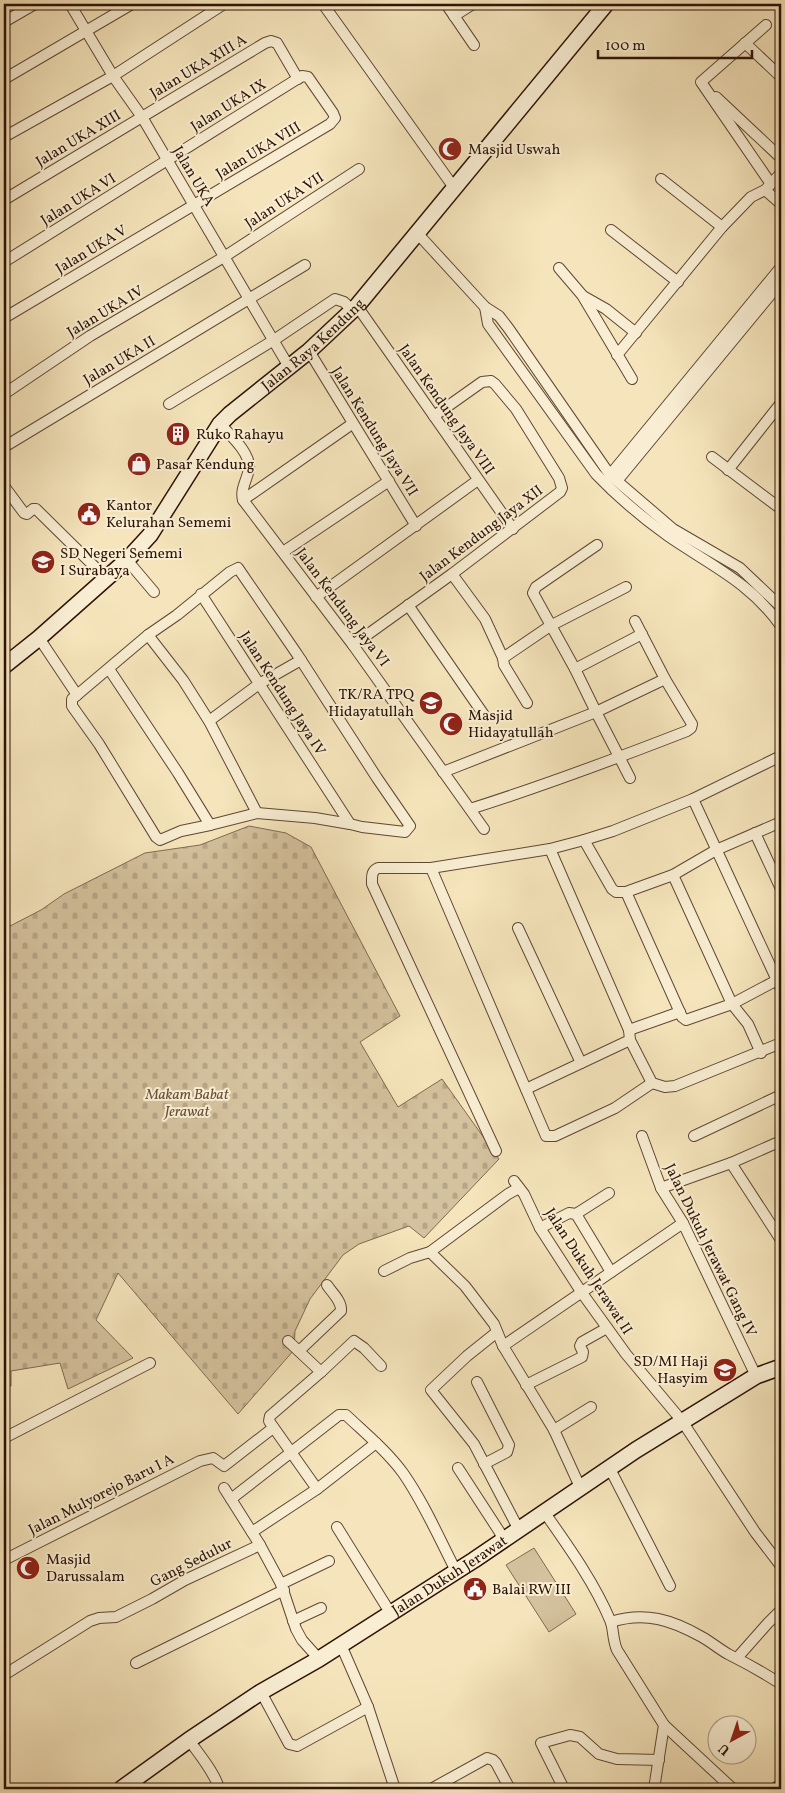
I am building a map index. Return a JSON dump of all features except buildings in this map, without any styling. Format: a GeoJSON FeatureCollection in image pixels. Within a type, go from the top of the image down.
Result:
{"type":"FeatureCollection","features":[{"type":"Feature","properties":{"kind":"main road","name":"Jalan Raya Kendung"},"geometry":{"type":"LineString","coordinates":[[4,666],[40,638],[127,560],[150,535],[220,424],[309,351],[355,308],[606,4]]}},
{"type":"Feature","properties":{"kind":"main road","name":"Jalan Dukuh Jerawat"},"geometry":{"type":"LineString","coordinates":[[121,1789],[189,1740],[261,1692],[319,1659],[391,1614],[504,1541],[580,1487],[682,1421],[756,1376],[781,1367]]}},
{"type":"Feature","properties":{"kind":"street"},"geometry":{"type":"LineString","coordinates":[[4,22],[35,4]]}},
{"type":"Feature","properties":{"kind":"street","name":"Jalan UKA"},"geometry":{"type":"LineString","coordinates":[[70,4],[113,76],[142,117],[290,367]]}},
{"type":"Feature","properties":{"kind":"street"},"geometry":{"type":"LineString","coordinates":[[4,80],[132,4]]}},
{"type":"Feature","properties":{"kind":"street"},"geometry":{"type":"LineString","coordinates":[[4,137],[113,76],[224,4]]}},
{"type":"Feature","properties":{"kind":"street"},"geometry":{"type":"LineString","coordinates":[[323,4],[455,189]]}},
{"type":"Feature","properties":{"kind":"street"},"geometry":{"type":"LineString","coordinates":[[446,4],[474,45]]}},
{"type":"Feature","properties":{"kind":"street"},"geometry":{"type":"LineString","coordinates":[[454,16],[473,4]]}},
{"type":"Feature","properties":{"kind":"street"},"geometry":{"type":"LineString","coordinates":[[701,82],[766,25]]}},
{"type":"Feature","properties":{"kind":"street","name":"Jalan UKA XIII A"},"geometry":{"type":"LineString","coordinates":[[142,117],[271,40],[277,43],[301,77]]}},
{"type":"Feature","properties":{"kind":"street"},"geometry":{"type":"LineString","coordinates":[[745,43],[781,77]]}},
{"type":"Feature","properties":{"kind":"street","name":"Jalan UKA VIII"},"geometry":{"type":"LineString","coordinates":[[194,206],[330,124],[334,118],[333,113],[308,77],[301,77]]}},
{"type":"Feature","properties":{"kind":"street","name":"Jalan UKA IX"},"geometry":{"type":"LineString","coordinates":[[168,161],[301,77]]}},
{"type":"Feature","properties":{"kind":"street"},"geometry":{"type":"LineString","coordinates":[[701,82],[781,158]]}},
{"type":"Feature","properties":{"kind":"street"},"geometry":{"type":"LineString","coordinates":[[701,82],[768,187],[781,204]]}},
{"type":"Feature","properties":{"kind":"street","name":"Jalan UKA XIII"},"geometry":{"type":"LineString","coordinates":[[4,200],[142,117]]}},
{"type":"Feature","properties":{"kind":"street","name":"Jalan UKA VI"},"geometry":{"type":"LineString","coordinates":[[4,262],[168,161]]}},
{"type":"Feature","properties":{"kind":"street","name":"Jalan UKA VII"},"geometry":{"type":"LineString","coordinates":[[224,257],[360,169]]}},
{"type":"Feature","properties":{"kind":"street"},"geometry":{"type":"LineString","coordinates":[[617,355],[722,227],[751,197],[768,187],[781,173]]}},
{"type":"Feature","properties":{"kind":"street"},"geometry":{"type":"LineString","coordinates":[[660,179],[722,227]]}},
{"type":"Feature","properties":{"kind":"street","name":"Jalan UKA V"},"geometry":{"type":"LineString","coordinates":[[4,318],[194,206]]}},
{"type":"Feature","properties":{"kind":"street"},"geometry":{"type":"LineString","coordinates":[[612,230],[678,282]]}},
{"type":"Feature","properties":{"kind":"street"},"geometry":{"type":"LineString","coordinates":[[418,234],[485,307],[499,316],[509,328],[566,414],[613,478],[674,528],[740,568],[781,607]]}},
{"type":"Feature","properties":{"kind":"street","name":"Jalan UKA IV"},"geometry":{"type":"LineString","coordinates":[[4,394],[90,336],[224,257]]}},
{"type":"Feature","properties":{"kind":"street","name":"Jalan UKA II"},"geometry":{"type":"LineString","coordinates":[[4,447],[305,265]]}},
{"type":"Feature","properties":{"kind":"street"},"geometry":{"type":"LineString","coordinates":[[613,478],[781,267]]}},
{"type":"Feature","properties":{"kind":"street"},"geometry":{"type":"LineString","coordinates":[[559,268],[582,295],[632,379]]}},
{"type":"Feature","properties":{"kind":"street"},"geometry":{"type":"LineString","coordinates":[[613,478],[781,282]]}},
{"type":"Feature","properties":{"kind":"street"},"geometry":{"type":"LineString","coordinates":[[582,295],[606,309],[636,333]]}},
{"type":"Feature","properties":{"kind":"street"},"geometry":{"type":"LineString","coordinates":[[169,404],[274,340],[335,299],[355,308]]}},
{"type":"Feature","properties":{"kind":"street"},"geometry":{"type":"LineString","coordinates":[[485,307],[488,324],[596,474],[609,488],[667,535],[734,578],[756,597],[781,626]]}},
{"type":"Feature","properties":{"kind":"street","name":"Jalan Kendung Jaya VIII"},"geometry":{"type":"LineString","coordinates":[[355,308],[513,529]]}},
{"type":"Feature","properties":{"kind":"street","name":"Jalan Kendung Jaya VII"},"geometry":{"type":"LineString","coordinates":[[309,351],[416,526]]}},
{"type":"Feature","properties":{"kind":"street","name":"Jalan Kendung Jaya XII"},"geometry":{"type":"LineString","coordinates":[[353,645],[513,529],[560,492],[561,484],[545,454],[516,409],[491,381],[482,382],[434,416]]}},
{"type":"Feature","properties":{"kind":"street"},"geometry":{"type":"LineString","coordinates":[[728,470],[781,405]]}},
{"type":"Feature","properties":{"kind":"street"},"geometry":{"type":"LineString","coordinates":[[556,418],[566,414]]}},
{"type":"Feature","properties":{"kind":"street"},"geometry":{"type":"LineString","coordinates":[[220,424],[245,453],[249,464],[242,493],[243,500],[352,424]]}},
{"type":"Feature","properties":{"kind":"street"},"geometry":{"type":"LineString","coordinates":[[712,457],[781,509]]}},
{"type":"Feature","properties":{"kind":"street"},"geometry":{"type":"LineString","coordinates":[[316,597],[478,480]]}},
{"type":"Feature","properties":{"kind":"street"},"geometry":{"type":"LineString","coordinates":[[283,552],[389,481]]}},
{"type":"Feature","properties":{"kind":"street"},"geometry":{"type":"LineString","coordinates":[[4,486],[7,500],[27,514],[33,508],[36,509],[106,578]]}},
{"type":"Feature","properties":{"kind":"street","name":"Jalan Kendung Jaya VI"},"geometry":{"type":"LineString","coordinates":[[243,500],[353,645],[484,829]]}},
{"type":"Feature","properties":{"kind":"street"},"geometry":{"type":"LineString","coordinates":[[596,545],[536,587],[533,593],[575,669],[630,778]]}},
{"type":"Feature","properties":{"kind":"street"},"geometry":{"type":"LineString","coordinates":[[127,560],[154,592]]}},
{"type":"Feature","properties":{"kind":"street"},"geometry":{"type":"LineString","coordinates":[[235,568],[240,570],[410,826],[405,832],[315,818],[257,813],[181,831],[160,840],[156,838],[99,744],[72,706],[72,699],[110,669],[148,635],[201,594],[235,568]]}},
{"type":"Feature","properties":{"kind":"street"},"geometry":{"type":"LineString","coordinates":[[734,578],[740,568]]}},
{"type":"Feature","properties":{"kind":"street"},"geometry":{"type":"LineString","coordinates":[[452,574],[485,619],[503,658],[504,665],[527,703]]}},
{"type":"Feature","properties":{"kind":"street"},"geometry":{"type":"LineString","coordinates":[[503,658],[550,626],[626,587]]}},
{"type":"Feature","properties":{"kind":"street","name":"Jalan Kendung Jaya IV"},"geometry":{"type":"LineString","coordinates":[[201,594],[350,824]]}},
{"type":"Feature","properties":{"kind":"street"},"geometry":{"type":"LineString","coordinates":[[408,606],[484,715]]}},
{"type":"Feature","properties":{"kind":"street"},"geometry":{"type":"LineString","coordinates":[[470,809],[621,757],[691,728],[692,724],[665,679],[636,621]]}},
{"type":"Feature","properties":{"kind":"street"},"geometry":{"type":"LineString","coordinates":[[575,669],[642,634]]}},
{"type":"Feature","properties":{"kind":"street"},"geometry":{"type":"LineString","coordinates":[[148,635],[183,680],[209,721],[257,813]]}},
{"type":"Feature","properties":{"kind":"street"},"geometry":{"type":"LineString","coordinates":[[40,638],[77,695]]}},
{"type":"Feature","properties":{"kind":"street"},"geometry":{"type":"LineString","coordinates":[[209,721],[259,684],[301,660]]}},
{"type":"Feature","properties":{"kind":"street"},"geometry":{"type":"LineString","coordinates":[[110,669],[178,772],[210,825]]}},
{"type":"Feature","properties":{"kind":"street"},"geometry":{"type":"LineString","coordinates":[[443,772],[596,712],[665,679]]}},
{"type":"Feature","properties":{"kind":"street"},"geometry":{"type":"LineString","coordinates":[[496,1151],[372,884],[374,870],[378,868],[431,868],[550,849],[584,840],[614,831],[693,799],[781,756]]}},
{"type":"Feature","properties":{"kind":"street"},"geometry":{"type":"LineString","coordinates":[[626,892],[682,1017],[686,1020],[732,1004],[780,982],[693,799]]}},
{"type":"Feature","properties":{"kind":"street"},"geometry":{"type":"LineString","coordinates":[[584,840],[612,889],[616,892],[626,892],[674,875],[716,850],[781,822]]}},
{"type":"Feature","properties":{"kind":"street"},"geometry":{"type":"LineString","coordinates":[[755,833],[781,889]]}},
{"type":"Feature","properties":{"kind":"street"},"geometry":{"type":"LineString","coordinates":[[550,849],[652,1083],[665,1087],[675,1086],[781,1044]]}},
{"type":"Feature","properties":{"kind":"street"},"geometry":{"type":"LineString","coordinates":[[431,868],[546,1136],[551,1138],[615,1108],[652,1083]]}},
{"type":"Feature","properties":{"kind":"street"},"geometry":{"type":"LineString","coordinates":[[674,875],[732,1004],[748,1024],[762,1053]]}},
{"type":"Feature","properties":{"kind":"street"},"geometry":{"type":"LineString","coordinates":[[518,928],[581,1063]]}},
{"type":"Feature","properties":{"kind":"street"},"geometry":{"type":"LineString","coordinates":[[526,1089],[581,1063],[630,1035],[680,1012]]}},
{"type":"Feature","properties":{"kind":"street"},"geometry":{"type":"LineString","coordinates":[[694,1136],[781,1095]]}},
{"type":"Feature","properties":{"kind":"street","name":"Jalan Dukuh Jerawat Gang IV"},"geometry":{"type":"LineString","coordinates":[[642,1136],[661,1188],[683,1223],[756,1376]]}},
{"type":"Feature","properties":{"kind":"street"},"geometry":{"type":"LineString","coordinates":[[661,1188],[731,1163],[781,1141]]}},
{"type":"Feature","properties":{"kind":"street"},"geometry":{"type":"LineString","coordinates":[[731,1163],[781,1240]]}},
{"type":"Feature","properties":{"kind":"street","name":"Jalan Dukuh Jerawat II"},"geometry":{"type":"LineString","coordinates":[[430,1252],[508,1194],[517,1185],[524,1194],[540,1228],[582,1293],[626,1354],[682,1421],[755,1532],[781,1566]]}},
{"type":"Feature","properties":{"kind":"street"},"geometry":{"type":"LineString","coordinates":[[540,1228],[569,1213],[576,1214],[609,1193]]}},
{"type":"Feature","properties":{"kind":"street"},"geometry":{"type":"LineString","coordinates":[[576,1214],[611,1272]]}},
{"type":"Feature","properties":{"kind":"street"},"geometry":{"type":"LineString","coordinates":[[503,1346],[683,1223]]}},
{"type":"Feature","properties":{"kind":"street"},"geometry":{"type":"LineString","coordinates":[[384,1271],[410,1258],[430,1252],[466,1286],[494,1324],[503,1346],[554,1430],[580,1487]]}},
{"type":"Feature","properties":{"kind":"street"},"geometry":{"type":"LineString","coordinates":[[299,1351],[341,1311],[338,1300],[326,1285]]}},
{"type":"Feature","properties":{"kind":"street"},"geometry":{"type":"LineString","coordinates":[[526,1385],[582,1357],[583,1352],[580,1346],[582,1342],[607,1328]]}},
{"type":"Feature","properties":{"kind":"street"},"geometry":{"type":"LineString","coordinates":[[497,1332],[467,1356],[431,1390],[474,1444],[519,1530]]}},
{"type":"Feature","properties":{"kind":"street"},"geometry":{"type":"LineString","coordinates":[[288,1341],[321,1372]]}},
{"type":"Feature","properties":{"kind":"street"},"geometry":{"type":"LineString","coordinates":[[317,1489],[269,1422],[270,1416],[354,1342],[364,1348],[381,1366]]}},
{"type":"Feature","properties":{"kind":"street"},"geometry":{"type":"LineString","coordinates":[[4,1438],[150,1363]]}},
{"type":"Feature","properties":{"kind":"street"},"geometry":{"type":"LineString","coordinates":[[477,1382],[509,1445],[507,1452],[484,1464]]}},
{"type":"Feature","properties":{"kind":"street"},"geometry":{"type":"LineString","coordinates":[[554,1430],[591,1407]]}},
{"type":"Feature","properties":{"kind":"street"},"geometry":{"type":"LineString","coordinates":[[231,1499],[342,1414],[346,1415],[376,1443],[402,1472],[421,1502],[456,1571]]}},
{"type":"Feature","properties":{"kind":"street","name":"Jalan Mulyorejo Baru I A"},"geometry":{"type":"LineString","coordinates":[[4,1560],[200,1461],[213,1458],[224,1466],[273,1428]]}},
{"type":"Feature","properties":{"kind":"street"},"geometry":{"type":"LineString","coordinates":[[252,1532],[317,1489],[376,1443]]}},
{"type":"Feature","properties":{"kind":"street"},"geometry":{"type":"LineString","coordinates":[[458,1468],[499,1530],[504,1541]]}},
{"type":"Feature","properties":{"kind":"street"},"geometry":{"type":"LineString","coordinates":[[609,1468],[670,1586]]}},
{"type":"Feature","properties":{"kind":"street"},"geometry":{"type":"LineString","coordinates":[[224,1488],[260,1545],[283,1587],[293,1621],[302,1640],[319,1659]]}},
{"type":"Feature","properties":{"kind":"street"},"geometry":{"type":"LineString","coordinates":[[545,1513],[590,1583],[611,1622],[613,1640],[617,1650],[664,1725],[733,1789]]}},
{"type":"Feature","properties":{"kind":"street"},"geometry":{"type":"LineString","coordinates":[[337,1527],[391,1614]]}},
{"type":"Feature","properties":{"kind":"street","name":"Gang Sedulur"},"geometry":{"type":"LineString","coordinates":[[4,1675],[90,1621],[99,1618],[116,1617],[185,1580],[260,1545]]}},
{"type":"Feature","properties":{"kind":"street"},"geometry":{"type":"LineString","coordinates":[[136,1663],[329,1561]]}},
{"type":"Feature","properties":{"kind":"street"},"geometry":{"type":"LineString","coordinates":[[293,1621],[321,1608]]}},
{"type":"Feature","properties":{"kind":"street"},"geometry":{"type":"LineString","coordinates":[[737,1658],[781,1610]]}},
{"type":"Feature","properties":{"kind":"street"},"geometry":{"type":"LineString","coordinates":[[611,1622],[621,1619],[653,1617],[667,1621],[702,1637],[781,1684]]}},
{"type":"Feature","properties":{"kind":"street"},"geometry":{"type":"LineString","coordinates":[[341,1645],[368,1707],[395,1789]]}},
{"type":"Feature","properties":{"kind":"street"},"geometry":{"type":"LineString","coordinates":[[261,1692],[289,1744],[293,1746],[297,1746],[368,1707]]}},
{"type":"Feature","properties":{"kind":"street"},"geometry":{"type":"LineString","coordinates":[[654,1789],[664,1725]]}},
{"type":"Feature","properties":{"kind":"street"},"geometry":{"type":"LineString","coordinates":[[564,1789],[541,1743],[570,1735],[580,1737],[600,1754],[617,1759],[659,1760]]}},
{"type":"Feature","properties":{"kind":"street"},"geometry":{"type":"LineString","coordinates":[[189,1740],[218,1784],[219,1789]]}},
{"type":"Feature","properties":{"kind":"street"},"geometry":{"type":"LineString","coordinates":[[431,1789],[448,1785],[487,1758],[496,1763],[510,1789]]}},
{"type":"Feature","properties":{"kind":"street"},"geometry":{"type":"LineString","coordinates":[[774,1789],[781,1784]]}},
{"type":"Feature","properties":{"kind":"green space","name":"Makam Babat Jerawat"},"geometry":{"type":"Polygon","coordinates":[[[249,826],[286,833],[311,847],[400,1016],[360,1042],[398,1107],[442,1079],[499,1159],[424,1238],[409,1226],[359,1244],[343,1255],[310,1299],[295,1331],[294,1350],[238,1414],[118,1273],[96,1320],[133,1358],[68,1389],[60,1363],[11,1371],[11,1386],[4,1388],[4,935],[10,926],[41,910],[64,894],[145,853],[200,845],[249,826]]]}},
{"type":"Feature","properties":{"kind":"green space"},"geometry":{"type":"Polygon","coordinates":[[[534,1548],[576,1614],[549,1632],[506,1565],[534,1548]]]}},
{"type":"Feature","properties":{"kind":"place","name":"Masjid Uswah"},"geometry":{"type":"Point","coordinates":[450,149]}},
{"type":"Feature","properties":{"kind":"place","name":"Ruko Rahayu"},"geometry":{"type":"Point","coordinates":[178,434]}},
{"type":"Feature","properties":{"kind":"place","name":"Pasar Kendung"},"geometry":{"type":"Point","coordinates":[139,464]}},
{"type":"Feature","properties":{"kind":"place","name":"Kantor Kelurahan Sememi"},"geometry":{"type":"Point","coordinates":[89,514]}},
{"type":"Feature","properties":{"kind":"place","name":"SD Negeri Sememi I Surabaya"},"geometry":{"type":"Point","coordinates":[43,562]}},
{"type":"Feature","properties":{"kind":"place","name":"TK/RA TPQ Hidayatullah"},"geometry":{"type":"Point","coordinates":[431,703]}},
{"type":"Feature","properties":{"kind":"place","name":"Masjid Hidayatullah"},"geometry":{"type":"Point","coordinates":[451,724]}},
{"type":"Feature","properties":{"kind":"place","name":"SD/MI Haji Hasyim"},"geometry":{"type":"Point","coordinates":[725,1370]}},
{"type":"Feature","properties":{"kind":"place","name":"Masjid Darussalam"},"geometry":{"type":"Point","coordinates":[28,1568]}},
{"type":"Feature","properties":{"kind":"place","name":"Balai RW III"},"geometry":{"type":"Point","coordinates":[475,1589]}}]}
